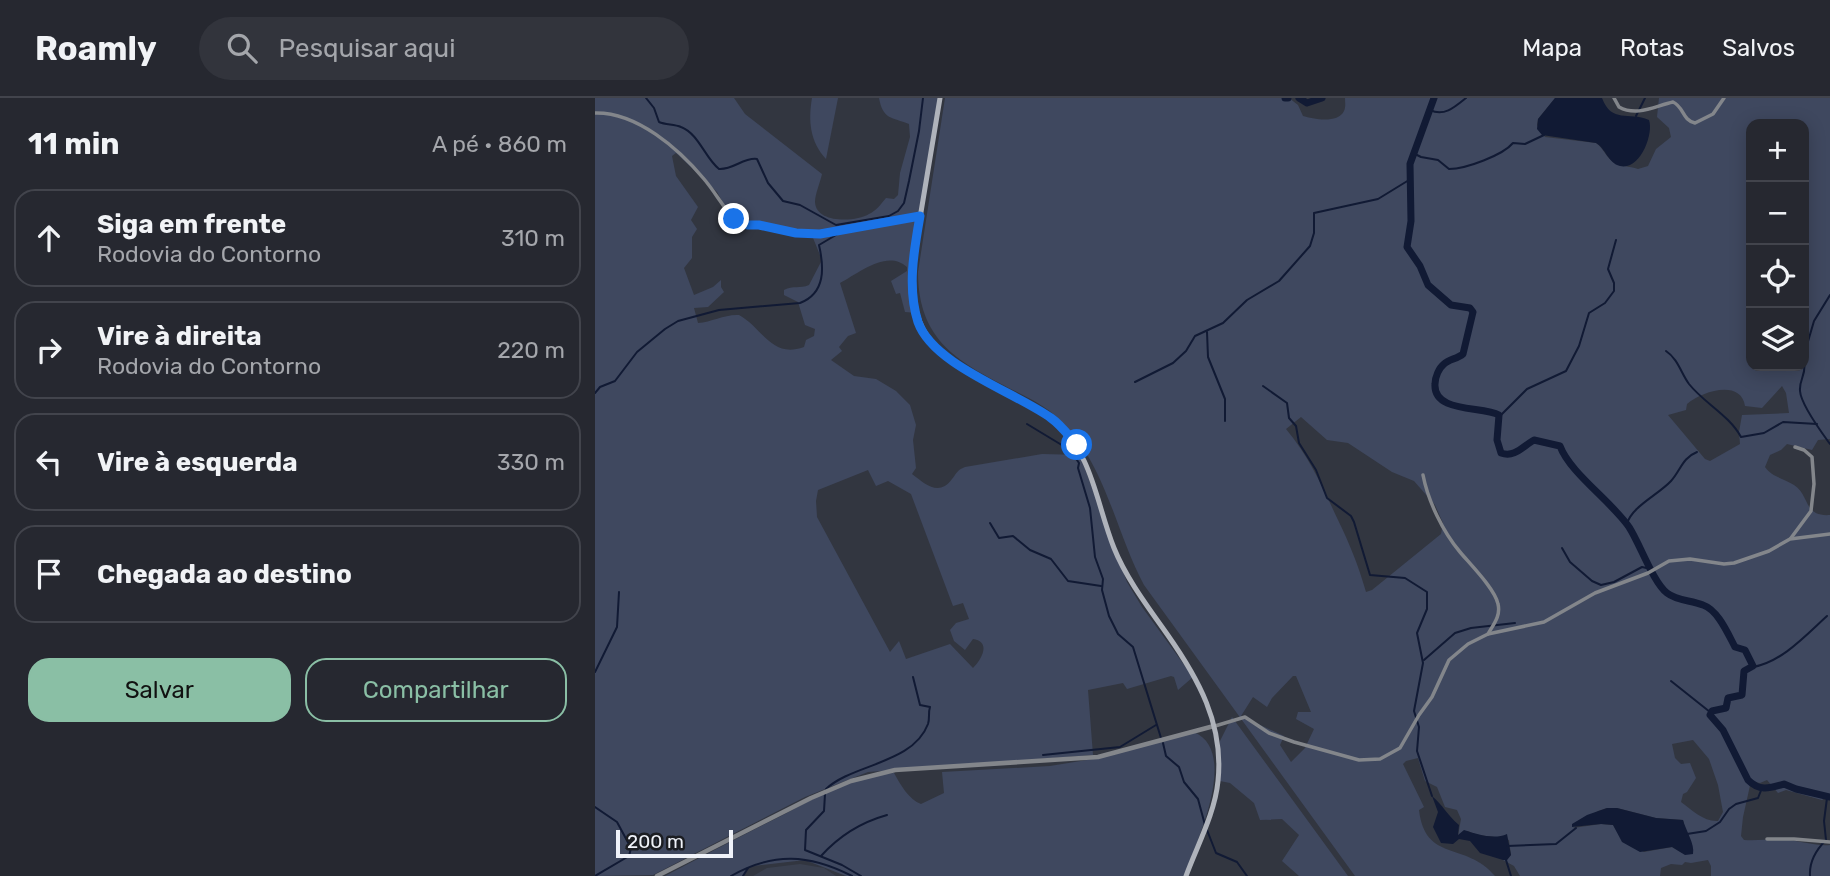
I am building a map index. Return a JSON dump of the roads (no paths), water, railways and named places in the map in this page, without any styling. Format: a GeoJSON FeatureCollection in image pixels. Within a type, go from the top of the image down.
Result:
{"type":"FeatureCollection","features":[{"type":"Feature","properties":{"kind":"main road"},"geometry":{"type":"LineString","coordinates":[[940,98],[912,280],[919,325],[930,341],[966,370],[1014,394],[1054,419],[1077,445],[1094,483],[1114,549],[1146,604],[1198,681],[1215,726],[1219,754],[1218,782],[1213,805],[1186,876]]}},
{"type":"Feature","properties":{"kind":"street"},"geometry":{"type":"LineString","coordinates":[[1614,98],[1619,107],[1632,111],[1651,109],[1673,102],[1678,104],[1685,118],[1695,123],[1713,114],[1724,98]]}},
{"type":"Feature","properties":{"kind":"street"},"geometry":{"type":"LineString","coordinates":[[595,113],[622,117],[666,142],[705,180],[738,223],[796,233],[820,234],[920,216]]}},
{"type":"Feature","properties":{"kind":"street"},"geometry":{"type":"LineString","coordinates":[[1790,539],[1811,511],[1814,484],[1812,457],[1804,450],[1794,447]]}},
{"type":"Feature","properties":{"kind":"street"},"geometry":{"type":"LineString","coordinates":[[1423,475],[1428,499],[1455,546],[1472,563],[1496,598],[1498,614],[1488,634]]}},
{"type":"Feature","properties":{"kind":"street"},"geometry":{"type":"LineString","coordinates":[[657,876],[811,798],[874,773],[1098,757],[1245,717],[1269,733],[1294,742],[1359,760],[1380,759],[1400,748],[1432,697],[1449,660],[1488,634],[1544,622],[1595,593],[1649,573],[1676,559],[1734,563],[1769,551],[1790,539],[1830,534]]}},
{"type":"Feature","properties":{"kind":"street"},"geometry":{"type":"LineString","coordinates":[[1767,839],[1794,838],[1830,842]]}},
{"type":"Feature","properties":{"kind":"waterway"},"geometry":{"type":"LineString","coordinates":[[646,98],[654,108],[659,122],[687,130],[719,169],[757,159],[768,183],[783,201],[800,205],[836,225],[889,216],[898,211],[904,203],[923,98]]}},
{"type":"Feature","properties":{"kind":"waterway"},"geometry":{"type":"LineString","coordinates":[[1299,98],[1307,103],[1322,98]]}},
{"type":"Feature","properties":{"kind":"waterway"},"geometry":{"type":"LineString","coordinates":[[1434,98],[1410,164],[1411,221],[1407,247],[1420,266],[1428,285],[1451,305],[1470,308],[1473,312],[1463,354],[1440,368],[1435,381],[1436,393],[1450,404],[1499,415],[1497,440],[1501,453],[1515,453],[1534,440],[1560,446],[1581,477],[1629,527],[1662,588],[1675,598],[1708,608],[1722,623],[1735,647],[1745,650],[1753,666],[1744,671],[1742,695],[1728,698],[1726,708],[1712,711],[1710,715],[1723,730],[1748,780],[1761,788],[1784,784],[1830,797]]}},
{"type":"Feature","properties":{"kind":"waterway"},"geometry":{"type":"LineString","coordinates":[[1430,110],[1445,112],[1466,98]]}},
{"type":"Feature","properties":{"kind":"waterway"},"geometry":{"type":"LineString","coordinates":[[1636,116],[1645,98]]}},
{"type":"Feature","properties":{"kind":"waterway"},"geometry":{"type":"LineString","coordinates":[[1413,153],[1438,160],[1449,169],[1474,164],[1513,143],[1525,144],[1544,135]]}},
{"type":"Feature","properties":{"kind":"waterway"},"geometry":{"type":"LineString","coordinates":[[1135,382],[1173,363],[1186,351],[1195,336],[1223,323],[1247,300],[1279,281],[1310,246],[1314,233],[1314,213],[1378,199],[1409,180]]}},
{"type":"Feature","properties":{"kind":"waterway"},"geometry":{"type":"LineString","coordinates":[[595,393],[600,387],[615,381],[637,352],[678,321],[719,310],[800,303],[808,299],[815,293],[821,278],[819,245],[841,232]]}},
{"type":"Feature","properties":{"kind":"waterway"},"geometry":{"type":"LineString","coordinates":[[1499,417],[1527,389],[1566,371],[1579,346],[1589,313],[1605,303],[1614,291],[1614,283],[1608,269],[1616,240]]}},
{"type":"Feature","properties":{"kind":"waterway"},"geometry":{"type":"LineString","coordinates":[[1809,338],[1814,321],[1830,295]]}},
{"type":"Feature","properties":{"kind":"waterway"},"geometry":{"type":"LineString","coordinates":[[1207,332],[1208,357],[1225,399],[1225,421]]}},
{"type":"Feature","properties":{"kind":"waterway"},"geometry":{"type":"LineString","coordinates":[[1666,351],[1689,384],[1730,422],[1741,437],[1764,433],[1783,422],[1817,424]]}},
{"type":"Feature","properties":{"kind":"waterway"},"geometry":{"type":"LineString","coordinates":[[1804,371],[1800,387],[1801,397],[1812,419],[1830,444]]}},
{"type":"Feature","properties":{"kind":"waterway"},"geometry":{"type":"LineString","coordinates":[[1263,386],[1287,403],[1289,418],[1296,426],[1299,443],[1316,470],[1327,498],[1351,516],[1370,575],[1405,578],[1427,592],[1427,609],[1417,633],[1423,663],[1414,711],[1419,727],[1417,751],[1432,796]]}},
{"type":"Feature","properties":{"kind":"waterway"},"geometry":{"type":"LineString","coordinates":[[1027,424],[1070,450],[1079,463],[1078,468],[1090,508],[1095,557],[1103,579],[1102,590],[1109,616],[1118,634],[1133,647],[1161,738]]}},
{"type":"Feature","properties":{"kind":"waterway"},"geometry":{"type":"LineString","coordinates":[[1627,524],[1634,512],[1666,486],[1685,461],[1697,452]]}},
{"type":"Feature","properties":{"kind":"waterway"},"geometry":{"type":"LineString","coordinates":[[990,523],[999,538],[1013,536],[1030,550],[1051,559],[1068,581],[1101,586]]}},
{"type":"Feature","properties":{"kind":"waterway"},"geometry":{"type":"LineString","coordinates":[[1562,548],[1570,562],[1592,581],[1601,585],[1614,582],[1642,567],[1651,569]]}},
{"type":"Feature","properties":{"kind":"waterway"},"geometry":{"type":"LineString","coordinates":[[595,672],[617,627],[619,592]]}},
{"type":"Feature","properties":{"kind":"waterway"},"geometry":{"type":"LineString","coordinates":[[1753,667],[1784,654],[1827,616]]}},
{"type":"Feature","properties":{"kind":"waterway"},"geometry":{"type":"LineString","coordinates":[[1424,660],[1455,633],[1471,628],[1515,623]]}},
{"type":"Feature","properties":{"kind":"waterway"},"geometry":{"type":"LineString","coordinates":[[826,789],[851,774],[896,756],[920,737],[928,724],[930,707],[920,705],[913,677]]}},
{"type":"Feature","properties":{"kind":"waterway"},"geometry":{"type":"LineString","coordinates":[[1671,681],[1710,712]]}},
{"type":"Feature","properties":{"kind":"waterway"},"geometry":{"type":"LineString","coordinates":[[1043,755],[1120,747],[1156,725]]}},
{"type":"Feature","properties":{"kind":"waterway"},"geometry":{"type":"LineString","coordinates":[[1163,743],[1166,756],[1179,767],[1184,782],[1198,799],[1205,825]]}},
{"type":"Feature","properties":{"kind":"waterway"},"geometry":{"type":"LineString","coordinates":[[1687,834],[1706,831],[1720,822],[1736,804],[1758,798],[1762,788]]}},
{"type":"Feature","properties":{"kind":"waterway"},"geometry":{"type":"LineString","coordinates":[[825,794],[824,811],[806,830],[805,850],[861,876]]}},
{"type":"Feature","properties":{"kind":"waterway"},"geometry":{"type":"LineString","coordinates":[[1810,876],[1814,856],[1826,840],[1824,821],[1827,798]]}},
{"type":"Feature","properties":{"kind":"waterway"},"geometry":{"type":"LineString","coordinates":[[595,807],[617,822],[631,848],[629,856],[595,876]]}},
{"type":"Feature","properties":{"kind":"waterway"},"geometry":{"type":"LineString","coordinates":[[821,856],[851,831],[887,815]]}},
{"type":"Feature","properties":{"kind":"waterway"},"geometry":{"type":"LineString","coordinates":[[1507,846],[1556,844],[1576,828]]}},
{"type":"Feature","properties":{"kind":"waterway"},"geometry":{"type":"LineString","coordinates":[[1207,830],[1216,853],[1237,862],[1247,876]]}},
{"type":"Feature","properties":{"kind":"waterway"},"geometry":{"type":"LineString","coordinates":[[731,876],[762,863],[791,859],[821,863],[852,876]]}},
{"type":"Feature","properties":{"kind":"waterway"},"geometry":{"type":"LineString","coordinates":[[1506,860],[1511,876]]}},
{"type":"Feature","properties":{"kind":"waterway"},"geometry":{"type":"LineString","coordinates":[[743,876],[748,868]]}}]}
